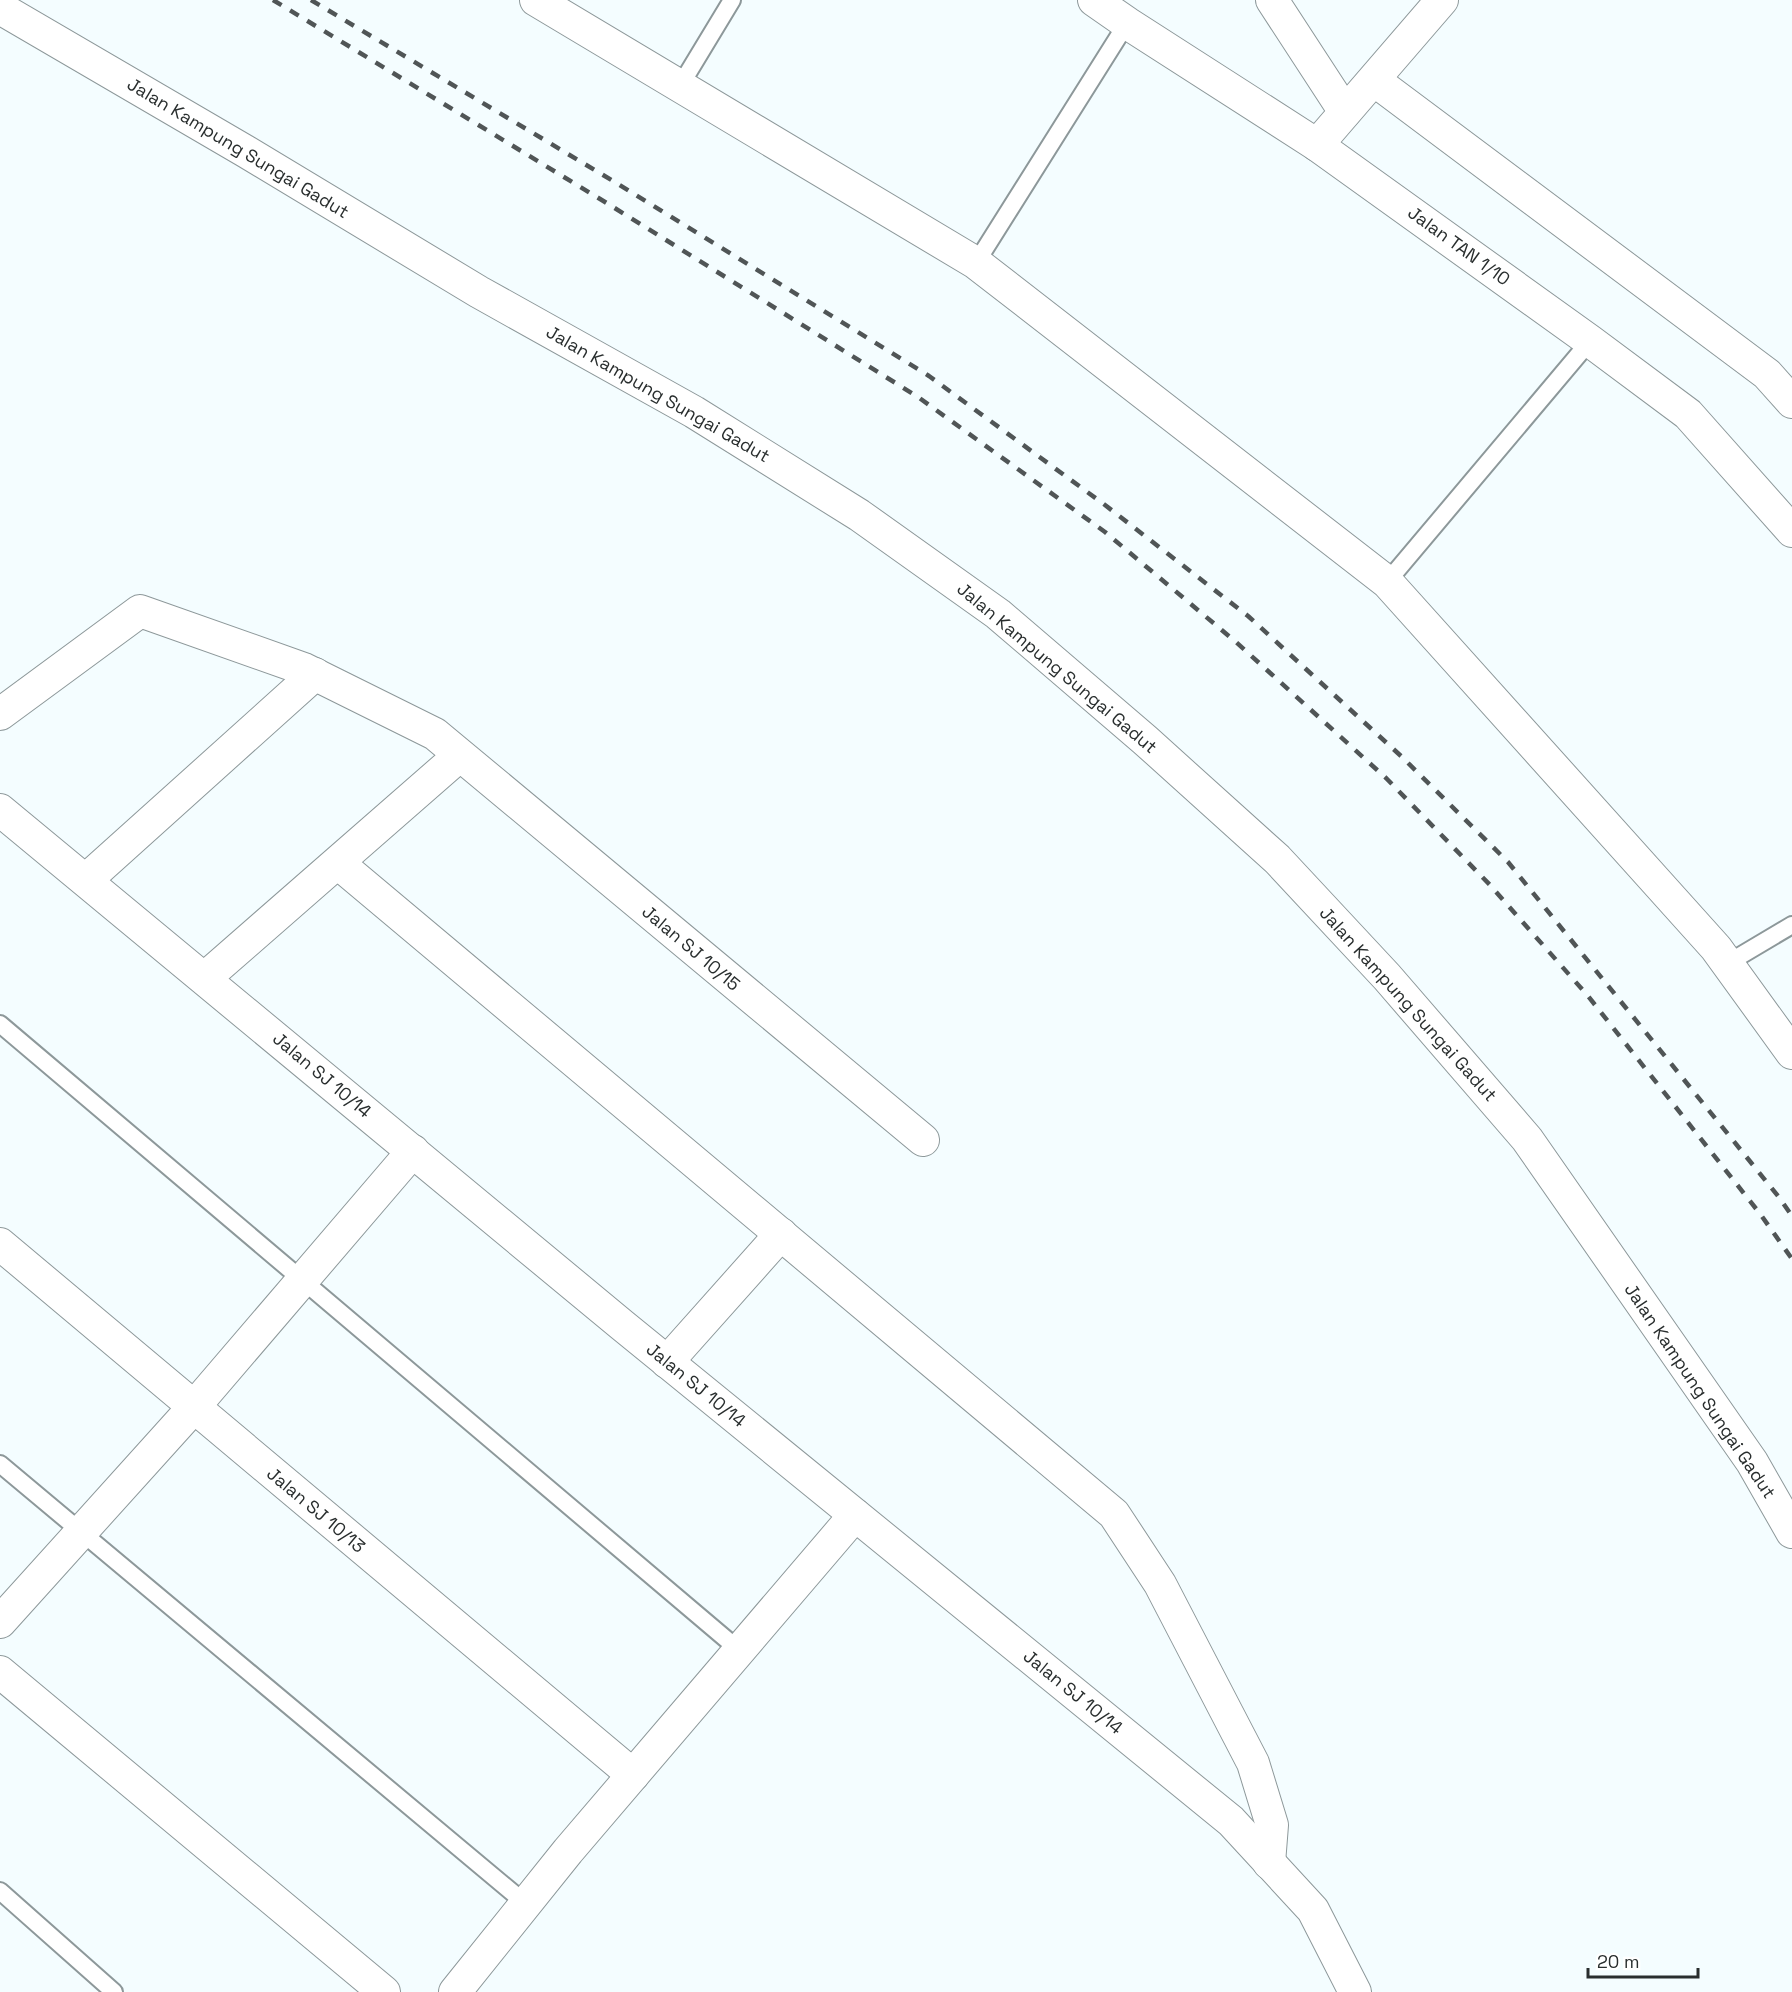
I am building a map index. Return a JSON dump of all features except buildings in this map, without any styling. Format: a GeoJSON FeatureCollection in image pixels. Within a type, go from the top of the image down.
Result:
{"type":"FeatureCollection","features":[{"type":"Feature","properties":{"kind":"street"},"geometry":{"type":"LineString","coordinates":[[536,0],[976,263],[1387,582],[1716,948],[1792,1053]]}},
{"type":"Feature","properties":{"kind":"street","name":"Jalan TAN 1/10"},"geometry":{"type":"LineString","coordinates":[[1094,0],[1317,145],[1688,414],[1792,531]]}},
{"type":"Feature","properties":{"kind":"street"},"geometry":{"type":"LineString","coordinates":[[1272,0],[1345,112]]}},
{"type":"Feature","properties":{"kind":"street"},"geometry":{"type":"LineString","coordinates":[[1317,145],[1442,0]]}},
{"type":"Feature","properties":{"kind":"street","name":"Jalan Kampung Sungai Gadut"},"geometry":{"type":"LineString","coordinates":[[0,8],[245,151],[479,292],[694,412],[859,514],[998,614],[1145,740],[1277,859],[1395,986],[1527,1139],[1752,1462],[1792,1532]]}},
{"type":"Feature","properties":{"kind":"street"},"geometry":{"type":"LineString","coordinates":[[1374,80],[1767,374],[1792,402]]}},
{"type":"Feature","properties":{"kind":"street","name":"Jalan SJ 10/15"},"geometry":{"type":"LineString","coordinates":[[0,714],[140,611],[315,674],[435,735],[923,1140]]}},
{"type":"Feature","properties":{"kind":"street"},"geometry":{"type":"LineString","coordinates":[[86,880],[315,674]]}},
{"type":"Feature","properties":{"kind":"street"},"geometry":{"type":"LineString","coordinates":[[205,978],[459,756]]}},
{"type":"Feature","properties":{"kind":"street","name":"Jalan SJ 10/14"},"geometry":{"type":"LineString","coordinates":[[0,810],[667,1362],[1231,1821],[1312,1910],[1355,1992]]}},
{"type":"Feature","properties":{"kind":"street"},"geometry":{"type":"LineString","coordinates":[[338,863],[1114,1515],[1160,1584],[1253,1763],[1272,1826],[1269,1863]]}},
{"type":"Feature","properties":{"kind":"street"},"geometry":{"type":"LineString","coordinates":[[0,1622],[193,1408],[413,1151]]}},
{"type":"Feature","properties":{"kind":"street"},"geometry":{"type":"LineString","coordinates":[[667,1362],[781,1234]]}},
{"type":"Feature","properties":{"kind":"street","name":"Jalan SJ 10/13"},"geometry":{"type":"LineString","coordinates":[[0,1244],[193,1408],[633,1774]]}},
{"type":"Feature","properties":{"kind":"street"},"geometry":{"type":"LineString","coordinates":[[455,1992],[525,1903],[633,1774],[855,1515]]}},
{"type":"Feature","properties":{"kind":"street"},"geometry":{"type":"LineString","coordinates":[[0,1672],[384,1992]]}},
{"type":"Feature","properties":{"kind":"lane"},"geometry":{"type":"LineString","coordinates":[[680,86],[732,0]]}},
{"type":"Feature","properties":{"kind":"lane"},"geometry":{"type":"LineString","coordinates":[[976,263],[1127,23]]}},
{"type":"Feature","properties":{"kind":"lane"},"geometry":{"type":"LineString","coordinates":[[1387,582],[1590,341]]}},
{"type":"Feature","properties":{"kind":"lane"},"geometry":{"type":"LineString","coordinates":[[1728,963],[1792,925]]}},
{"type":"Feature","properties":{"kind":"lane"},"geometry":{"type":"LineString","coordinates":[[0,1024],[739,1650]]}},
{"type":"Feature","properties":{"kind":"lane"},"geometry":{"type":"LineString","coordinates":[[0,1464],[525,1903]]}},
{"type":"Feature","properties":{"kind":"lane"},"geometry":{"type":"LineString","coordinates":[[0,1891],[114,1992]]}},
{"type":"Feature","properties":{"kind":"railway"},"geometry":{"type":"LineString","coordinates":[[273,0],[605,202],[918,397],[1105,532],[1236,642],[1386,778],[1490,885],[1588,996],[1761,1215],[1792,1259]]}},
{"type":"Feature","properties":{"kind":"railway"},"geometry":{"type":"LineString","coordinates":[[311,0],[618,184],[929,376],[1105,505],[1248,616],[1401,756],[1508,862],[1792,1216]]}}]}
